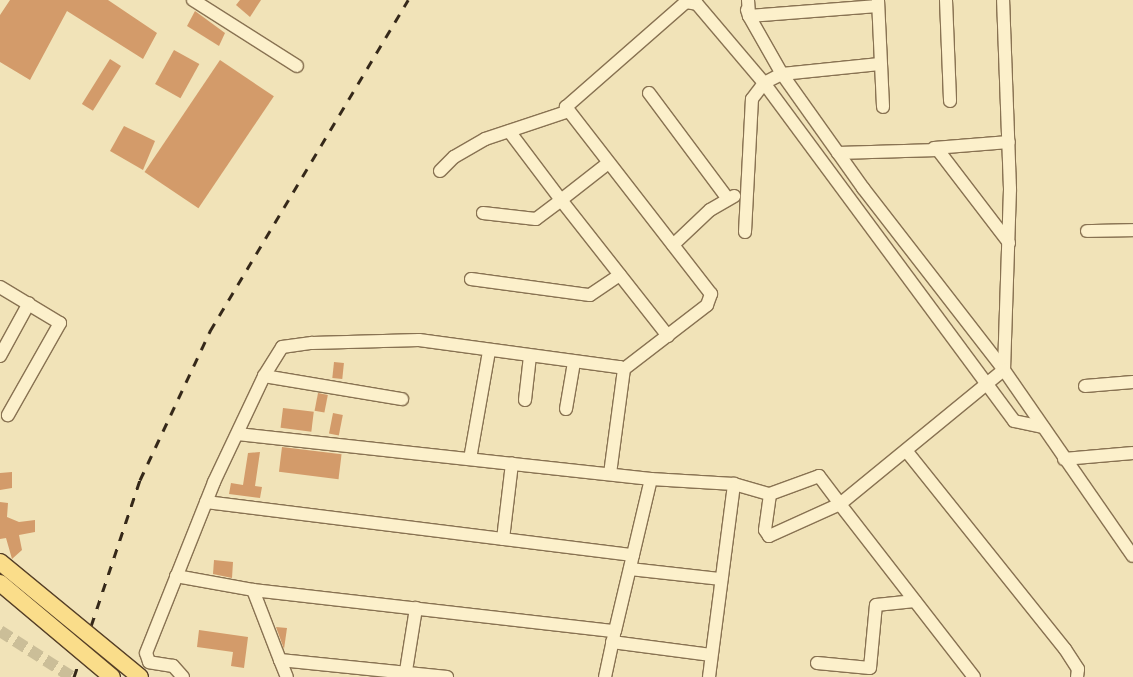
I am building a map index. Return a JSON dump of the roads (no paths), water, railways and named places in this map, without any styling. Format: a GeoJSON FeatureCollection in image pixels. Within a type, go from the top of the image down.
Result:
{"type":"FeatureCollection","features":[{"type":"Feature","properties":{"kind":"main road"},"geometry":{"type":"LineString","coordinates":[[0,562],[140,677]]}},
{"type":"Feature","properties":{"kind":"main road"},"geometry":{"type":"LineString","coordinates":[[0,583],[112,677]]}},
{"type":"Feature","properties":{"kind":"street"},"geometry":{"type":"LineString","coordinates":[[194,0],[297,66]]}},
{"type":"Feature","properties":{"kind":"street"},"geometry":{"type":"LineString","coordinates":[[742,0],[782,74],[838,153],[1004,370],[1133,556]]}},
{"type":"Feature","properties":{"kind":"street"},"geometry":{"type":"LineString","coordinates":[[748,0],[749,16]]}},
{"type":"Feature","properties":{"kind":"street"},"geometry":{"type":"LineString","coordinates":[[946,0],[950,101]]}},
{"type":"Feature","properties":{"kind":"street"},"geometry":{"type":"LineString","coordinates":[[770,494],[765,530],[769,536],[840,504],[908,452],[1004,370],[1008,242],[1008,142],[1003,0]]}},
{"type":"Feature","properties":{"kind":"street"},"geometry":{"type":"LineString","coordinates":[[566,112],[569,102],[692,1],[697,4],[764,83],[986,386],[1014,421],[1043,427]]}},
{"type":"Feature","properties":{"kind":"street"},"geometry":{"type":"LineString","coordinates":[[749,16],[878,3],[879,64],[883,107]]}},
{"type":"Feature","properties":{"kind":"street"},"geometry":{"type":"LineString","coordinates":[[745,232],[748,119],[752,99],[764,83],[782,74],[879,64]]}},
{"type":"Feature","properties":{"kind":"street"},"geometry":{"type":"LineString","coordinates":[[649,93],[731,197],[672,244]]}},
{"type":"Feature","properties":{"kind":"street"},"geometry":{"type":"LineString","coordinates":[[440,171],[454,156],[509,131],[566,112]]}},
{"type":"Feature","properties":{"kind":"street"},"geometry":{"type":"LineString","coordinates":[[183,677],[173,666],[149,662],[145,656],[206,502],[264,376],[280,349],[296,344],[419,340],[624,369],[668,336],[712,297],[566,112]]}},
{"type":"Feature","properties":{"kind":"street"},"geometry":{"type":"LineString","coordinates":[[509,131],[668,336]]}},
{"type":"Feature","properties":{"kind":"street"},"geometry":{"type":"LineString","coordinates":[[838,153],[1008,142]]}},
{"type":"Feature","properties":{"kind":"street"},"geometry":{"type":"LineString","coordinates":[[934,148],[1008,242]]}},
{"type":"Feature","properties":{"kind":"street"},"geometry":{"type":"LineString","coordinates":[[483,213],[536,219],[607,164]]}},
{"type":"Feature","properties":{"kind":"street"},"geometry":{"type":"LineString","coordinates":[[1088,231],[1133,230]]}},
{"type":"Feature","properties":{"kind":"street"},"geometry":{"type":"LineString","coordinates":[[471,279],[590,295],[620,276]]}},
{"type":"Feature","properties":{"kind":"street"},"geometry":{"type":"LineString","coordinates":[[0,287],[60,323],[8,415]]}},
{"type":"Feature","properties":{"kind":"street"},"geometry":{"type":"LineString","coordinates":[[0,356],[29,303]]}},
{"type":"Feature","properties":{"kind":"street"},"geometry":{"type":"LineString","coordinates":[[470,459],[489,351]]}},
{"type":"Feature","properties":{"kind":"street"},"geometry":{"type":"LineString","coordinates":[[525,400],[530,356]]}},
{"type":"Feature","properties":{"kind":"street"},"geometry":{"type":"LineString","coordinates":[[566,409],[574,362]]}},
{"type":"Feature","properties":{"kind":"street"},"geometry":{"type":"LineString","coordinates":[[610,474],[624,369]]}},
{"type":"Feature","properties":{"kind":"street"},"geometry":{"type":"LineString","coordinates":[[264,376],[402,399]]}},
{"type":"Feature","properties":{"kind":"street"},"geometry":{"type":"LineString","coordinates":[[1085,386],[1133,382]]}},
{"type":"Feature","properties":{"kind":"street"},"geometry":{"type":"LineString","coordinates":[[237,434],[650,479],[734,484],[770,494],[819,476],[974,677]]}},
{"type":"Feature","properties":{"kind":"street"},"geometry":{"type":"LineString","coordinates":[[908,452],[1065,649],[1078,669],[1078,677]]}},
{"type":"Feature","properties":{"kind":"street"},"geometry":{"type":"LineString","coordinates":[[1064,459],[1133,453]]}},
{"type":"Feature","properties":{"kind":"street"},"geometry":{"type":"LineString","coordinates":[[503,539],[512,464]]}},
{"type":"Feature","properties":{"kind":"street"},"geometry":{"type":"LineString","coordinates":[[605,677],[650,479]]}},
{"type":"Feature","properties":{"kind":"street"},"geometry":{"type":"LineString","coordinates":[[709,677],[734,484]]}},
{"type":"Feature","properties":{"kind":"street"},"geometry":{"type":"LineString","coordinates":[[206,502],[634,555]]}},
{"type":"Feature","properties":{"kind":"street"},"geometry":{"type":"LineString","coordinates":[[630,568],[721,579]]}},
{"type":"Feature","properties":{"kind":"street"},"geometry":{"type":"LineString","coordinates":[[176,576],[253,590],[416,608],[613,636],[711,655]]}},
{"type":"Feature","properties":{"kind":"street"},"geometry":{"type":"LineString","coordinates":[[253,590],[287,677]]}},
{"type":"Feature","properties":{"kind":"street"},"geometry":{"type":"LineString","coordinates":[[817,663],[870,668],[876,604],[915,600]]}},
{"type":"Feature","properties":{"kind":"street"},"geometry":{"type":"LineString","coordinates":[[405,674],[416,608]]}},
{"type":"Feature","properties":{"kind":"street"},"geometry":{"type":"LineString","coordinates":[[280,660],[347,672],[446,677]]}},
{"type":"Feature","properties":{"kind":"tunnel"},"geometry":{"type":"LineString","coordinates":[[0,631],[72,677]]}},
{"type":"Feature","properties":{"kind":"railway"},"geometry":{"type":"LineString","coordinates":[[74,677],[140,480],[210,331],[408,0]]}}]}
